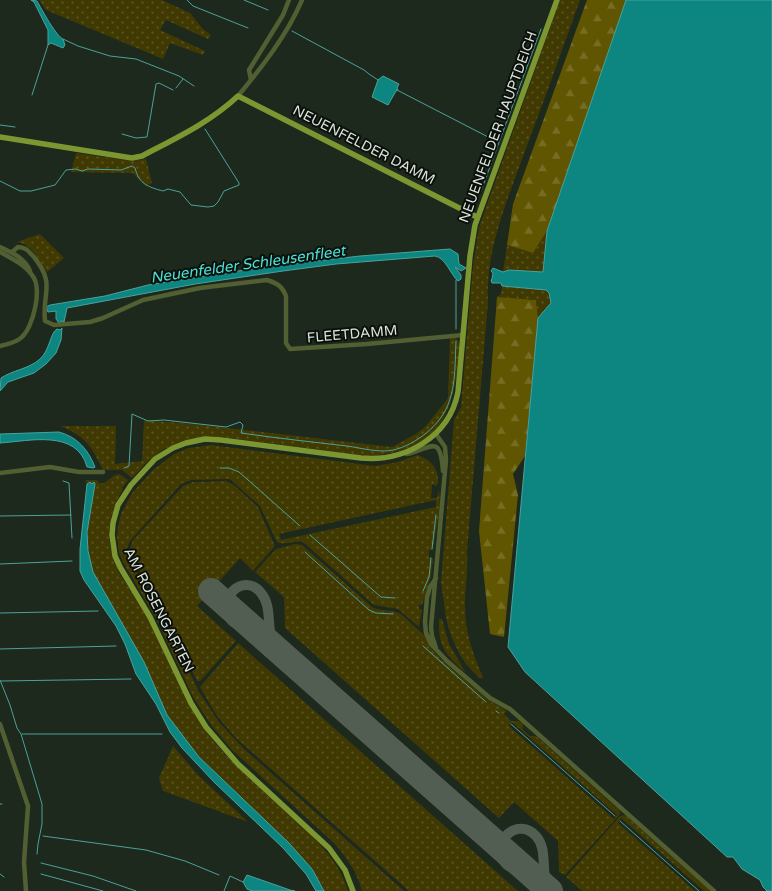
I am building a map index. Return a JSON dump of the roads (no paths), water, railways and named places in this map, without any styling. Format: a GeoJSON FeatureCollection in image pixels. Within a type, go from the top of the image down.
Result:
{"type":"FeatureCollection","features":[{"type":"Feature","properties":{"kind":"main road","name":"NEUENFELDER HAUPTDEICH"},"geometry":{"type":"LineString","coordinates":[[459,384],[470,256],[478,217],[557,0]]}},
{"type":"Feature","properties":{"kind":"main road","name":"NEUENFELDER DAMM"},"geometry":{"type":"LineString","coordinates":[[238,96],[478,217]]}},
{"type":"Feature","properties":{"kind":"main road"},"geometry":{"type":"LineString","coordinates":[[0,137],[132,158],[142,156],[204,124],[238,96]]}},
{"type":"Feature","properties":{"kind":"main road","name":"AM ROSENGARTEN"},"geometry":{"type":"LineString","coordinates":[[353,891],[345,870],[330,848],[238,764],[206,727],[191,703],[150,617],[120,567],[113,547],[112,529],[118,505],[131,485],[161,455],[186,443],[205,439],[220,440],[370,459],[385,458],[403,454],[436,434],[453,409],[459,384]]}},
{"type":"Feature","properties":{"kind":"street"},"geometry":{"type":"LineString","coordinates":[[252,80],[248,70],[283,15],[289,0]]}},
{"type":"Feature","properties":{"kind":"street"},"geometry":{"type":"LineString","coordinates":[[238,96],[252,80],[287,29],[302,0]]}},
{"type":"Feature","properties":{"kind":"street","name":"FLEETDAMM"},"geometry":{"type":"LineString","coordinates":[[12,252],[18,246],[26,248],[43,270],[48,285],[44,310],[45,321],[50,324],[65,325],[96,320],[137,301],[153,297],[200,288],[267,280],[276,283],[283,289],[286,296],[286,343],[290,349],[464,335]]}},
{"type":"Feature","properties":{"kind":"street","name":"FLEETDAMM"},"geometry":{"type":"LineString","coordinates":[[0,247],[12,252],[26,264],[30,272]]}},
{"type":"Feature","properties":{"kind":"street"},"geometry":{"type":"LineString","coordinates":[[0,252],[30,272],[35,279],[37,290],[28,330],[22,338],[0,346]]}},
{"type":"Feature","properties":{"kind":"street"},"geometry":{"type":"LineString","coordinates":[[436,434],[446,452],[433,628],[435,640],[441,654]]}},
{"type":"Feature","properties":{"kind":"street"},"geometry":{"type":"LineString","coordinates":[[403,454],[429,446],[437,448],[442,454],[444,485]]}},
{"type":"Feature","properties":{"kind":"street"},"geometry":{"type":"LineString","coordinates":[[0,473],[50,467],[79,472],[103,472]]}},
{"type":"Feature","properties":{"kind":"street"},"geometry":{"type":"LineString","coordinates":[[436,578],[430,587],[427,597],[424,622],[426,633],[434,647],[490,698],[510,709],[714,891]]}},
{"type":"Feature","properties":{"kind":"street"},"geometry":{"type":"LineString","coordinates":[[0,724],[28,806],[24,862],[26,891]]}},
{"type":"Feature","properties":{"kind":"water"},"geometry":{"type":"Polygon","coordinates":[[[31,0],[37,1],[53,28],[63,39],[65,45],[63,48],[51,43],[48,45],[48,30],[34,2],[31,0]]]}},
{"type":"Feature","properties":{"kind":"water"},"geometry":{"type":"Polygon","coordinates":[[[626,0],[772,0],[772,891],[767,891],[760,880],[742,869],[733,857],[727,857],[525,672],[508,647],[538,318],[551,303],[549,293],[546,290],[502,286],[501,283],[492,283],[493,273],[491,271],[493,268],[503,272],[509,270],[543,272],[547,231],[626,0]]]}},
{"type":"Feature","properties":{"kind":"water"},"geometry":{"type":"Polygon","coordinates":[[[383,76],[399,84],[398,90],[388,105],[372,97],[378,80],[383,76]]]}},
{"type":"Feature","properties":{"kind":"water"},"geometry":{"type":"Polygon","coordinates":[[[450,249],[458,254],[459,264],[466,268],[461,271],[455,267],[461,275],[461,279],[458,281],[445,263],[435,256],[336,264],[195,284],[67,308],[64,322],[59,323],[56,319],[56,311],[48,312],[46,307],[105,296],[148,285],[264,267],[360,256],[450,249]]]}},
{"type":"Feature","properties":{"kind":"water"},"geometry":{"type":"Polygon","coordinates":[[[62,328],[61,340],[56,353],[46,364],[34,373],[8,382],[0,391],[1,378],[40,359],[46,351],[55,331],[62,328]]]}},
{"type":"Feature","properties":{"kind":"water"},"geometry":{"type":"Polygon","coordinates":[[[59,432],[71,437],[81,445],[89,455],[94,468],[87,467],[82,455],[73,447],[63,442],[38,440],[0,443],[0,434],[59,432]]]}},
{"type":"Feature","properties":{"kind":"water"},"geometry":{"type":"Polygon","coordinates":[[[90,482],[95,484],[87,532],[88,551],[93,572],[144,662],[167,715],[199,757],[289,843],[312,869],[324,891],[316,891],[306,874],[283,848],[214,782],[182,748],[170,732],[156,704],[136,674],[116,626],[84,580],[80,571],[80,549],[87,484],[90,482]]]}},
{"type":"Feature","properties":{"kind":"water"},"geometry":{"type":"Polygon","coordinates":[[[247,875],[295,891],[252,891],[247,889],[243,882],[247,875]]]}},
{"type":"Feature","properties":{"kind":"waterway"},"geometry":{"type":"LineString","coordinates":[[187,0],[193,6],[248,28]]}},
{"type":"Feature","properties":{"kind":"waterway"},"geometry":{"type":"LineString","coordinates":[[244,0],[268,10]]}},
{"type":"Feature","properties":{"kind":"waterway"},"geometry":{"type":"LineString","coordinates":[[481,191],[541,29]]}},
{"type":"Feature","properties":{"kind":"waterway"},"geometry":{"type":"LineString","coordinates":[[292,31],[364,70],[378,80]]}},
{"type":"Feature","properties":{"kind":"waterway"},"geometry":{"type":"LineString","coordinates":[[63,39],[110,56],[136,59],[179,76],[194,86]]}},
{"type":"Feature","properties":{"kind":"waterway"},"geometry":{"type":"LineString","coordinates":[[32,95],[48,45]]}},
{"type":"Feature","properties":{"kind":"waterway"},"geometry":{"type":"LineString","coordinates":[[176,88],[183,79]]}},
{"type":"Feature","properties":{"kind":"waterway"},"geometry":{"type":"LineString","coordinates":[[122,134],[136,138],[147,137],[156,84],[159,83],[173,90]]}},
{"type":"Feature","properties":{"kind":"waterway"},"geometry":{"type":"LineString","coordinates":[[397,90],[494,140]]}},
{"type":"Feature","properties":{"kind":"waterway"},"geometry":{"type":"LineString","coordinates":[[0,125],[15,127]]}},
{"type":"Feature","properties":{"kind":"waterway"},"geometry":{"type":"LineString","coordinates":[[0,181],[20,191],[31,191],[55,185],[66,170],[121,170],[132,166],[135,168],[139,178],[149,186],[163,191],[168,189],[180,192],[191,205],[214,206],[224,191],[239,185],[239,183],[205,129]]}},
{"type":"Feature","properties":{"kind":"waterway"},"geometry":{"type":"LineString","coordinates":[[456,280],[456,329]]}},
{"type":"Feature","properties":{"kind":"waterway"},"geometry":{"type":"LineString","coordinates":[[124,468],[129,466],[132,414],[148,421],[164,420],[226,427],[240,422],[243,425],[241,433],[370,450],[388,451],[402,447],[427,432],[446,410],[453,387],[456,341]]}},
{"type":"Feature","properties":{"kind":"waterway"},"geometry":{"type":"LineString","coordinates":[[220,468],[229,468],[239,472],[300,526]]}},
{"type":"Feature","properties":{"kind":"waterway"},"geometry":{"type":"LineString","coordinates":[[63,481],[69,483],[72,538]]}},
{"type":"Feature","properties":{"kind":"waterway"},"geometry":{"type":"LineString","coordinates":[[0,516],[71,515]]}},
{"type":"Feature","properties":{"kind":"waterway"},"geometry":{"type":"LineString","coordinates":[[432,549],[436,515]]}},
{"type":"Feature","properties":{"kind":"waterway"},"geometry":{"type":"LineString","coordinates":[[310,535],[381,597],[395,598]]}},
{"type":"Feature","properties":{"kind":"waterway"},"geometry":{"type":"LineString","coordinates":[[305,552],[369,610],[376,613],[393,614]]}},
{"type":"Feature","properties":{"kind":"waterway"},"geometry":{"type":"LineString","coordinates":[[423,591],[429,577],[431,558]]}},
{"type":"Feature","properties":{"kind":"waterway"},"geometry":{"type":"LineString","coordinates":[[0,564],[72,561]]}},
{"type":"Feature","properties":{"kind":"waterway"},"geometry":{"type":"LineString","coordinates":[[0,613],[98,611]]}},
{"type":"Feature","properties":{"kind":"waterway"},"geometry":{"type":"LineString","coordinates":[[0,649],[116,646]]}},
{"type":"Feature","properties":{"kind":"waterway"},"geometry":{"type":"LineString","coordinates":[[423,646],[486,702]]}},
{"type":"Feature","properties":{"kind":"waterway"},"geometry":{"type":"LineString","coordinates":[[1,681],[131,679]]}},
{"type":"Feature","properties":{"kind":"waterway"},"geometry":{"type":"LineString","coordinates":[[0,680],[17,728],[21,734],[42,804],[42,824],[37,854]]}},
{"type":"Feature","properties":{"kind":"waterway"},"geometry":{"type":"LineString","coordinates":[[511,724],[615,816]]}},
{"type":"Feature","properties":{"kind":"waterway"},"geometry":{"type":"LineString","coordinates":[[22,734],[162,734]]}},
{"type":"Feature","properties":{"kind":"waterway"},"geometry":{"type":"LineString","coordinates":[[620,821],[699,891]]}},
{"type":"Feature","properties":{"kind":"waterway"},"geometry":{"type":"LineString","coordinates":[[43,836],[146,850],[185,861],[219,875]]}},
{"type":"Feature","properties":{"kind":"waterway"},"geometry":{"type":"LineString","coordinates":[[41,863],[93,876],[136,891]]}},
{"type":"Feature","properties":{"kind":"waterway"},"geometry":{"type":"LineString","coordinates":[[0,874],[4,877]]}},
{"type":"Feature","properties":{"kind":"waterway"},"geometry":{"type":"LineString","coordinates":[[41,874],[103,891]]}},
{"type":"Feature","properties":{"kind":"waterway"},"geometry":{"type":"LineString","coordinates":[[224,891],[230,876],[243,882]]}},
{"type":"Feature","properties":{"kind":"water label","name":"Neuenfelder Schleusenfleet"},"geometry":{"type":"Point","coordinates":[248,264]}}]}
